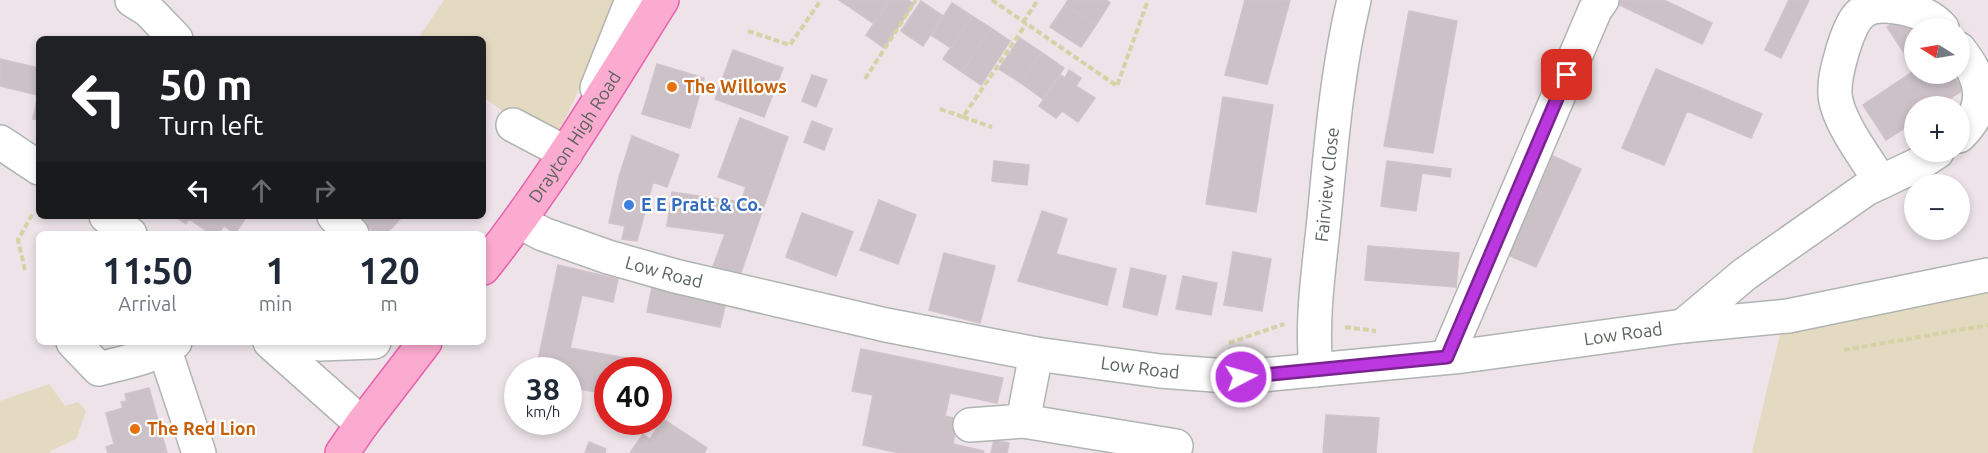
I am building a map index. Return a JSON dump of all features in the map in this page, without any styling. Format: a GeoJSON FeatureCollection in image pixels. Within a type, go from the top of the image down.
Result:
{"type":"FeatureCollection","features":[{"type":"Feature","properties":{"kind":"main road","name":"Drayton High Road"},"geometry":{"type":"LineString","coordinates":[[486,264],[520,222],[662,0]]}},
{"type":"Feature","properties":{"kind":"main road"},"geometry":{"type":"LineString","coordinates":[[342,453],[423,345]]}},
{"type":"Feature","properties":{"kind":"street"},"geometry":{"type":"LineString","coordinates":[[513,125],[573,142],[632,0]]}},
{"type":"Feature","properties":{"kind":"street","name":"Fairview Close"},"geometry":{"type":"LineString","coordinates":[[1316,370],[1314,323],[1329,162],[1345,37],[1354,0]]}},
{"type":"Feature","properties":{"kind":"street"},"geometry":{"type":"LineString","coordinates":[[1447,357],[1595,10],[1602,0]]}},
{"type":"Feature","properties":{"kind":"street"},"geometry":{"type":"LineString","coordinates":[[1881,182],[1836,106],[1835,76],[1850,27],[1861,4],[1900,6],[1932,18]]}},
{"type":"Feature","properties":{"kind":"street"},"geometry":{"type":"LineString","coordinates":[[1970,63],[1981,81],[1985,94],[1978,119],[1970,129]]}},
{"type":"Feature","properties":{"kind":"street"},"geometry":{"type":"LineString","coordinates":[[0,142],[36,166]]}},
{"type":"Feature","properties":{"kind":"street"},"geometry":{"type":"LineString","coordinates":[[1683,326],[1755,267],[1866,189],[1922,162]]}},
{"type":"Feature","properties":{"kind":"street"},"geometry":{"type":"LineString","coordinates":[[337,219],[349,231]]}},
{"type":"Feature","properties":{"kind":"street","name":"Low Road"},"geometry":{"type":"LineString","coordinates":[[520,222],[579,248],[675,276],[886,325],[1036,354],[1160,371],[1241,377],[1447,357],[1683,326],[1788,316],[1988,275]]}},
{"type":"Feature","properties":{"kind":"street"},"geometry":{"type":"LineString","coordinates":[[76,345],[99,369],[143,358],[166,345]]}},
{"type":"Feature","properties":{"kind":"street"},"geometry":{"type":"LineString","coordinates":[[168,345],[198,453]]}},
{"type":"Feature","properties":{"kind":"street"},"geometry":{"type":"LineString","coordinates":[[273,345],[362,424]]}},
{"type":"Feature","properties":{"kind":"street"},"geometry":{"type":"LineString","coordinates":[[1023,421],[1036,354]]}},
{"type":"Feature","properties":{"kind":"street"},"geometry":{"type":"LineString","coordinates":[[970,425],[1023,421],[1176,446]]}},
{"type":"Feature","properties":{"kind":"path"},"geometry":{"type":"LineString","coordinates":[[748,31],[790,45],[821,0]]}},
{"type":"Feature","properties":{"kind":"path"},"geometry":{"type":"LineString","coordinates":[[865,79],[916,0]]}},
{"type":"Feature","properties":{"kind":"path"},"geometry":{"type":"LineString","coordinates":[[992,0],[1117,86],[1148,0]]}},
{"type":"Feature","properties":{"kind":"path"},"geometry":{"type":"LineString","coordinates":[[963,117],[1038,0]]}},
{"type":"Feature","properties":{"kind":"path"},"geometry":{"type":"LineString","coordinates":[[940,109],[992,127]]}},
{"type":"Feature","properties":{"kind":"path"},"geometry":{"type":"LineString","coordinates":[[25,270],[18,240],[33,213]]}},
{"type":"Feature","properties":{"kind":"path"},"geometry":{"type":"LineString","coordinates":[[1844,350],[1988,325]]}},
{"type":"Feature","properties":{"kind":"shaded area"},"geometry":{"type":"Polygon","coordinates":[[[444,0],[620,0],[564,122],[549,144],[486,99],[486,36],[420,36],[444,0]]]}},
{"type":"Feature","properties":{"kind":"shaded area"},"geometry":{"type":"Polygon","coordinates":[[[1988,288],[1988,453],[1752,453],[1782,326],[1988,288]]]}},
{"type":"Feature","properties":{"kind":"shaded area"},"geometry":{"type":"Polygon","coordinates":[[[49,384],[65,406],[78,402],[86,411],[76,439],[50,453],[0,453],[0,401],[49,384]]]}},
{"type":"Feature","properties":{"kind":"building"},"geometry":{"type":"Polygon","coordinates":[[[839,0],[857,0],[851,8],[839,0]]]}},
{"type":"Feature","properties":{"kind":"building"},"geometry":{"type":"Polygon","coordinates":[[[857,0],[890,0],[873,23],[851,8],[857,0]]]}},
{"type":"Feature","properties":{"kind":"building"},"geometry":{"type":"Polygon","coordinates":[[[890,0],[908,0],[914,4],[884,48],[866,35],[890,0]]]}},
{"type":"Feature","properties":{"kind":"building"},"geometry":{"type":"Polygon","coordinates":[[[1068,0],[1106,0],[1110,3],[1096,25],[1065,5],[1068,0]]]}},
{"type":"Feature","properties":{"kind":"building"},"geometry":{"type":"Polygon","coordinates":[[[1245,0],[1290,0],[1267,84],[1225,75],[1245,0]]]}},
{"type":"Feature","properties":{"kind":"building"},"geometry":{"type":"Polygon","coordinates":[[[1609,0],[1664,0],[1712,23],[1702,44],[1609,0]]]}},
{"type":"Feature","properties":{"kind":"building"},"geometry":{"type":"Polygon","coordinates":[[[1789,0],[1809,0],[1781,58],[1765,50],[1789,0]]]}},
{"type":"Feature","properties":{"kind":"building"},"geometry":{"type":"Polygon","coordinates":[[[921,1],[943,16],[923,46],[901,31],[921,1]]]}},
{"type":"Feature","properties":{"kind":"building"},"geometry":{"type":"Polygon","coordinates":[[[952,3],[972,16],[951,48],[931,35],[952,3]]]}},
{"type":"Feature","properties":{"kind":"building"},"geometry":{"type":"Polygon","coordinates":[[[1065,5],[1096,25],[1081,47],[1050,27],[1065,5]]]}},
{"type":"Feature","properties":{"kind":"building"},"geometry":{"type":"Polygon","coordinates":[[[1409,11],[1457,21],[1433,153],[1384,146],[1409,11]]]}},
{"type":"Feature","properties":{"kind":"building"},"geometry":{"type":"Polygon","coordinates":[[[1911,12],[1915,18],[1904,18],[1904,53],[1887,27],[1911,12]]]}},
{"type":"Feature","properties":{"kind":"building"},"geometry":{"type":"Polygon","coordinates":[[[972,16],[991,28],[962,72],[943,59],[972,16]]]}},
{"type":"Feature","properties":{"kind":"building"},"geometry":{"type":"Polygon","coordinates":[[[991,28],[1010,41],[981,85],[962,72],[991,28]]]}},
{"type":"Feature","properties":{"kind":"building"},"geometry":{"type":"Polygon","coordinates":[[[1020,38],[1041,52],[1021,83],[999,69],[1020,38]]]}},
{"type":"Feature","properties":{"kind":"building"},"geometry":{"type":"Polygon","coordinates":[[[733,50],[783,68],[764,117],[715,99],[733,50]]]}},
{"type":"Feature","properties":{"kind":"building"},"geometry":{"type":"Polygon","coordinates":[[[1041,52],[1064,68],[1043,99],[1021,83],[1041,52]]]}},
{"type":"Feature","properties":{"kind":"building"},"geometry":{"type":"Polygon","coordinates":[[[0,59],[36,67],[36,95],[0,86],[0,59]]]}},
{"type":"Feature","properties":{"kind":"building"},"geometry":{"type":"Polygon","coordinates":[[[657,64],[704,78],[690,128],[642,114],[657,64]]]}},
{"type":"Feature","properties":{"kind":"building"},"geometry":{"type":"Polygon","coordinates":[[[1656,69],[1762,114],[1751,138],[1687,111],[1664,165],[1622,148],[1656,69]]]}},
{"type":"Feature","properties":{"kind":"building"},"geometry":{"type":"Polygon","coordinates":[[[1069,70],[1081,78],[1076,86],[1095,98],[1078,122],[1062,111],[1056,118],[1039,106],[1060,75],[1065,78],[1069,70]]]}},
{"type":"Feature","properties":{"kind":"building"},"geometry":{"type":"Polygon","coordinates":[[[812,75],[827,80],[816,107],[802,101],[812,75]]]}},
{"type":"Feature","properties":{"kind":"building"},"geometry":{"type":"Polygon","coordinates":[[[1904,78],[1904,84],[1959,84],[1963,90],[1954,96],[1904,96],[1904,128],[1886,140],[1863,105],[1904,78]]]}},
{"type":"Feature","properties":{"kind":"building"},"geometry":{"type":"Polygon","coordinates":[[[1223,97],[1273,105],[1256,212],[1206,204],[1223,97]]]}},
{"type":"Feature","properties":{"kind":"building"},"geometry":{"type":"Polygon","coordinates":[[[740,118],[788,137],[739,278],[712,269],[725,234],[667,226],[672,192],[741,202],[746,187],[718,177],[740,118]]]}},
{"type":"Feature","properties":{"kind":"building"},"geometry":{"type":"Polygon","coordinates":[[[812,121],[832,129],[824,150],[804,142],[812,121]]]}},
{"type":"Feature","properties":{"kind":"building","name":"E E Pratt & Co."},"geometry":{"type":"Polygon","coordinates":[[[632,136],[679,155],[667,187],[653,182],[637,241],[622,239],[625,226],[609,223],[619,177],[632,136]]]}},
{"type":"Feature","properties":{"kind":"building"},"geometry":{"type":"Polygon","coordinates":[[[1553,156],[1581,169],[1536,267],[1508,255],[1553,156]]]}},
{"type":"Feature","properties":{"kind":"building"},"geometry":{"type":"Polygon","coordinates":[[[994,161],[1029,165],[1027,185],[992,181],[994,161]]]}},
{"type":"Feature","properties":{"kind":"building"},"geometry":{"type":"Polygon","coordinates":[[[1387,161],[1451,169],[1450,177],[1422,173],[1416,211],[1381,206],[1387,161]]]}},
{"type":"Feature","properties":{"kind":"building"},"geometry":{"type":"Polygon","coordinates":[[[879,200],[916,215],[898,264],[860,250],[879,200]]]}},
{"type":"Feature","properties":{"kind":"building"},"geometry":{"type":"Polygon","coordinates":[[[1042,211],[1067,219],[1056,254],[1116,269],[1107,305],[1018,281],[1042,211]]]}},
{"type":"Feature","properties":{"kind":"building"},"geometry":{"type":"Polygon","coordinates":[[[802,213],[853,232],[836,276],[786,257],[802,213]]]}},
{"type":"Feature","properties":{"kind":"building"},"geometry":{"type":"Polygon","coordinates":[[[178,219],[189,219],[186,224],[178,219]]]}},
{"type":"Feature","properties":{"kind":"building"},"geometry":{"type":"Polygon","coordinates":[[[189,219],[245,219],[237,231],[231,231],[224,226],[220,231],[207,231],[189,219]]]}},
{"type":"Feature","properties":{"kind":"building"},"geometry":{"type":"Polygon","coordinates":[[[360,219],[400,219],[389,231],[373,231],[360,219]]]}},
{"type":"Feature","properties":{"kind":"building"},"geometry":{"type":"Polygon","coordinates":[[[1368,246],[1459,253],[1456,287],[1365,280],[1368,246]]]}},
{"type":"Feature","properties":{"kind":"building"},"geometry":{"type":"Polygon","coordinates":[[[1233,252],[1271,259],[1262,311],[1224,305],[1233,252]]]}},
{"type":"Feature","properties":{"kind":"building"},"geometry":{"type":"Polygon","coordinates":[[[944,253],[995,266],[980,323],[929,310],[944,253]]]}},
{"type":"Feature","properties":{"kind":"building"},"geometry":{"type":"Polygon","coordinates":[[[558,265],[618,279],[613,302],[582,295],[570,348],[621,357],[594,357],[594,392],[582,389],[582,357],[539,357],[558,265]]]}},
{"type":"Feature","properties":{"kind":"building"},"geometry":{"type":"Polygon","coordinates":[[[1131,268],[1166,276],[1157,315],[1123,307],[1131,268]]]}},
{"type":"Feature","properties":{"kind":"building"},"geometry":{"type":"Polygon","coordinates":[[[1183,276],[1217,283],[1211,315],[1176,309],[1183,276]]]}},
{"type":"Feature","properties":{"kind":"building"},"geometry":{"type":"Polygon","coordinates":[[[652,287],[726,302],[720,327],[647,312],[652,287]]]}},
{"type":"Feature","properties":{"kind":"building"},"geometry":{"type":"Polygon","coordinates":[[[861,349],[1003,378],[997,403],[950,393],[945,416],[958,419],[953,444],[984,451],[983,453],[899,453],[863,445],[873,395],[852,391],[861,349]]]}},
{"type":"Feature","properties":{"kind":"building","name":"The Red Lion"},"geometry":{"type":"Polygon","coordinates":[[[149,388],[167,453],[108,453],[106,447],[114,444],[106,413],[123,408],[121,402],[127,401],[125,394],[149,388]]]}},
{"type":"Feature","properties":{"kind":"building"},"geometry":{"type":"Polygon","coordinates":[[[1326,415],[1379,418],[1376,453],[1323,453],[1326,415]]]}},
{"type":"Feature","properties":{"kind":"building"},"geometry":{"type":"Polygon","coordinates":[[[672,425],[707,448],[704,453],[630,453],[642,435],[650,439],[653,435],[672,435],[672,425]]]}},
{"type":"Feature","properties":{"kind":"building"},"geometry":{"type":"Polygon","coordinates":[[[994,440],[1009,443],[1007,453],[991,453],[994,440]]]}},
{"type":"Feature","properties":{"kind":"building"},"geometry":{"type":"Polygon","coordinates":[[[589,442],[606,449],[605,453],[585,453],[589,442]]]}},
{"type":"Feature","properties":{"kind":"place","name":"The Willows"},"geometry":{"type":"Point","coordinates":[672,87]}},
{"type":"Feature","properties":{"kind":"place","name":"E E Pratt & Co."},"geometry":{"type":"Point","coordinates":[629,205]}},
{"type":"Feature","properties":{"kind":"place","name":"The Red Lion"},"geometry":{"type":"Point","coordinates":[135,429]}},
{"type":"Feature","properties":{"kind":"route"},"geometry":{"type":"LineString","coordinates":[[1241,377],[1447,357],[1567,75]]}}]}
